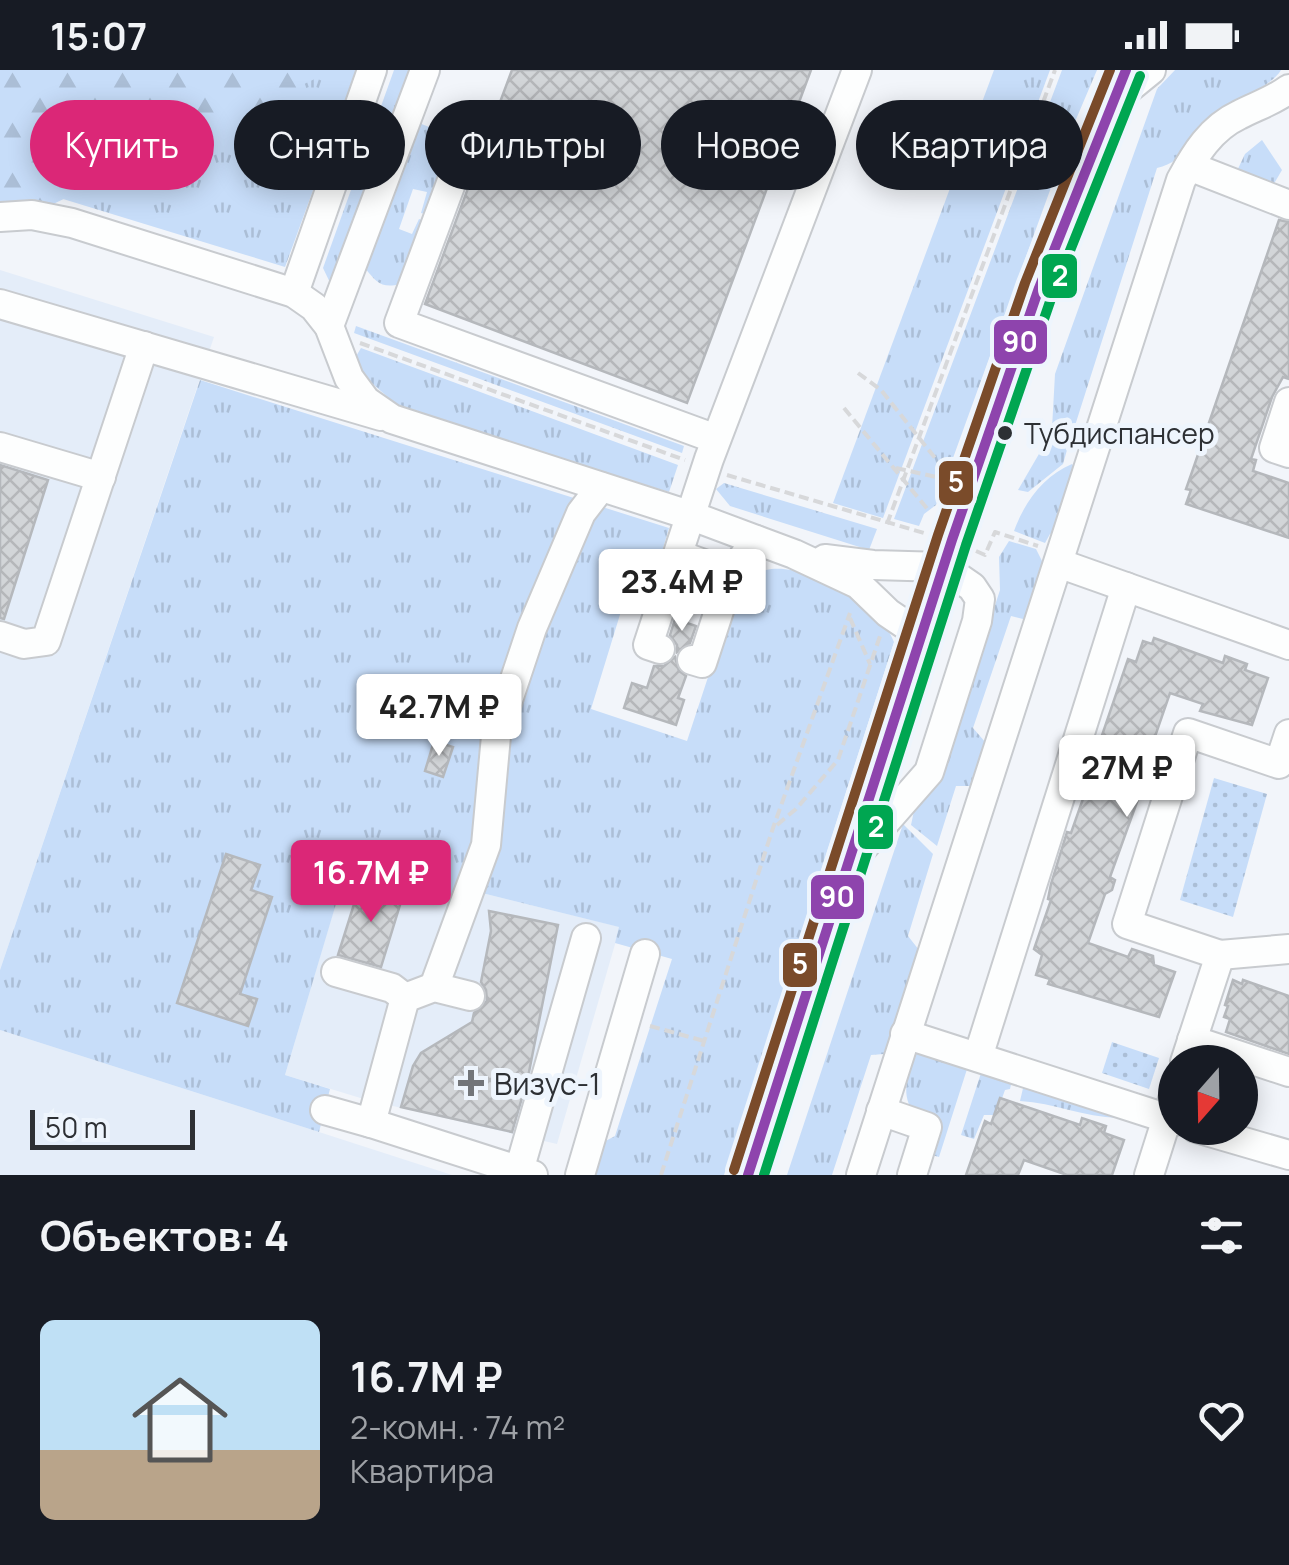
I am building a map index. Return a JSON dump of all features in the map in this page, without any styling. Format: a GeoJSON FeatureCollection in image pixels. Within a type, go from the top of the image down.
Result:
{"type":"FeatureCollection","features":[{"type":"Feature","properties":{"kind":"main road"},"geometry":{"type":"LineString","coordinates":[[748,1175],[922,636],[936,551],[1119,86]]}},
{"type":"Feature","properties":{"kind":"street"},"geometry":{"type":"LineString","coordinates":[[294,293],[372,70]]}},
{"type":"Feature","properties":{"kind":"street"},"geometry":{"type":"LineString","coordinates":[[328,326],[425,70]]}},
{"type":"Feature","properties":{"kind":"street"},"geometry":{"type":"LineString","coordinates":[[660,649],[648,646],[716,439],[856,70]]}},
{"type":"Feature","properties":{"kind":"street"},"geometry":{"type":"LineString","coordinates":[[1119,86],[1151,70]]}},
{"type":"Feature","properties":{"kind":"street"},"geometry":{"type":"LineString","coordinates":[[862,1175],[1168,216],[1188,166],[1209,136],[1235,116],[1289,90]]}},
{"type":"Feature","properties":{"kind":"street"},"geometry":{"type":"LineString","coordinates":[[1188,166],[1289,205]]}},
{"type":"Feature","properties":{"kind":"street"},"geometry":{"type":"LineString","coordinates":[[448,190],[398,323],[716,439]]}},
{"type":"Feature","properties":{"kind":"street"},"geometry":{"type":"LineString","coordinates":[[0,217],[32,215],[72,223],[294,293],[314,307],[328,326],[348,378],[366,401],[392,419]]}},
{"type":"Feature","properties":{"kind":"street"},"geometry":{"type":"LineString","coordinates":[[0,304],[392,419],[692,516],[794,554],[858,584],[888,613],[922,636]]}},
{"type":"Feature","properties":{"kind":"street"},"geometry":{"type":"LineString","coordinates":[[0,636],[24,644],[46,641],[144,346]]}},
{"type":"Feature","properties":{"kind":"street"},"geometry":{"type":"LineString","coordinates":[[1289,402],[1274,448],[1289,454]]}},
{"type":"Feature","properties":{"kind":"street"},"geometry":{"type":"LineString","coordinates":[[0,447],[101,477]]}},
{"type":"Feature","properties":{"kind":"street"},"geometry":{"type":"LineString","coordinates":[[434,987],[486,844],[496,736],[532,628],[581,513],[601,487]]}},
{"type":"Feature","properties":{"kind":"street"},"geometry":{"type":"LineString","coordinates":[[692,660],[702,663],[731,574],[756,540]]}},
{"type":"Feature","properties":{"kind":"street"},"geometry":{"type":"LineString","coordinates":[[794,554],[873,565],[936,551],[980,599],[977,621],[928,772],[848,865]]}},
{"type":"Feature","properties":{"kind":"street"},"geometry":{"type":"LineString","coordinates":[[679,556],[731,574]]}},
{"type":"Feature","properties":{"kind":"street"},"geometry":{"type":"LineString","coordinates":[[1060,564],[1289,645]]}},
{"type":"Feature","properties":{"kind":"street"},"geometry":{"type":"LineString","coordinates":[[978,1057],[1126,587]]}},
{"type":"Feature","properties":{"kind":"street"},"geometry":{"type":"LineString","coordinates":[[1289,734],[1279,764],[1188,733],[1128,924],[1220,955],[1289,949]]}},
{"type":"Feature","properties":{"kind":"street"},"geometry":{"type":"LineString","coordinates":[[325,1110],[526,1173],[586,938]]}},
{"type":"Feature","properties":{"kind":"street"},"geometry":{"type":"LineString","coordinates":[[580,1175],[646,954]]}},
{"type":"Feature","properties":{"kind":"street"},"geometry":{"type":"LineString","coordinates":[[1190,1045],[1220,955]]}},
{"type":"Feature","properties":{"kind":"street"},"geometry":{"type":"LineString","coordinates":[[336,972],[392,988],[405,998]]}},
{"type":"Feature","properties":{"kind":"street"},"geometry":{"type":"LineString","coordinates":[[405,998],[434,987],[470,996]]}},
{"type":"Feature","properties":{"kind":"street"},"geometry":{"type":"LineString","coordinates":[[371,1123],[405,998]]}},
{"type":"Feature","properties":{"kind":"street"},"geometry":{"type":"LineString","coordinates":[[906,1034],[1158,1107]]}},
{"type":"Feature","properties":{"kind":"street"},"geometry":{"type":"LineString","coordinates":[[1258,1066],[1289,1072]]}},
{"type":"Feature","properties":{"kind":"street"},"geometry":{"type":"LineString","coordinates":[[882,1111],[927,1127],[912,1175]]}},
{"type":"Feature","properties":{"kind":"street"},"geometry":{"type":"LineString","coordinates":[[1149,1175],[1160,1145]]}},
{"type":"Feature","properties":{"kind":"street"},"geometry":{"type":"LineString","coordinates":[[1255,1145],[1289,1155]]}},
{"type":"Feature","properties":{"kind":"path"},"geometry":{"type":"LineString","coordinates":[[887,524],[1055,70]]}},
{"type":"Feature","properties":{"kind":"path"},"geometry":{"type":"LineString","coordinates":[[858,373],[881,390],[950,479],[894,468]]}},
{"type":"Feature","properties":{"kind":"path"},"geometry":{"type":"LineString","coordinates":[[844,408],[930,514],[936,551]]}},
{"type":"Feature","properties":{"kind":"path"},"geometry":{"type":"LineString","coordinates":[[661,1175],[773,828],[858,584]]}},
{"type":"Feature","properties":{"kind":"path"},"geometry":{"type":"LineString","coordinates":[[773,828],[796,809],[838,760],[888,613]]}},
{"type":"Feature","properties":{"kind":"path"},"geometry":{"type":"LineString","coordinates":[[849,616],[870,664]]}},
{"type":"Feature","properties":{"kind":"path"},"geometry":{"type":"LineString","coordinates":[[626,1019],[704,1041]]}},
{"type":"Feature","properties":{"kind":"shaded area"},"geometry":{"type":"Polygon","coordinates":[[[0,270],[214,337],[0,970],[0,270]]]}},
{"type":"Feature","properties":{"kind":"shaded area"},"geometry":{"type":"Polygon","coordinates":[[[344,876],[411,897],[436,890],[456,898],[486,894],[620,927],[557,1144],[367,1100],[285,1075],[344,876]]]}},
{"type":"Feature","properties":{"kind":"shaded area"},"geometry":{"type":"Polygon","coordinates":[[[0,1030],[319,1132],[452,1175],[0,1175],[0,1030]]]}},
{"type":"Feature","properties":{"kind":"green space"},"geometry":{"type":"Polygon","coordinates":[[[0,70],[357,70],[346,100],[234,100],[234,190],[313,190],[285,267],[50,195],[48,190],[214,190],[214,100],[30,100],[30,145],[0,70]]]}},
{"type":"Feature","properties":{"kind":"green space"},"geometry":{"type":"Polygon","coordinates":[[[0,70],[322,70],[323,75],[271,100],[234,100],[234,118],[214,127],[214,100],[30,100],[30,190],[83,190],[47,207],[0,217],[0,70]]]}},
{"type":"Feature","properties":{"kind":"green space"},"geometry":{"type":"Polygon","coordinates":[[[394,70],[414,70],[403,100],[383,100],[394,70]]]}},
{"type":"Feature","properties":{"kind":"green space"},"geometry":{"type":"Polygon","coordinates":[[[994,70],[1050,70],[1039,100],[983,100],[994,70]]]}},
{"type":"Feature","properties":{"kind":"green space"},"geometry":{"type":"Polygon","coordinates":[[[1062,70],[1097,70],[1083,103],[1051,100],[1062,70]]]}},
{"type":"Feature","properties":{"kind":"green space"},"geometry":{"type":"Polygon","coordinates":[[[1175,70],[1281,70],[1270,82],[1216,116],[1176,160],[1157,168],[1072,435],[1052,428],[1055,374],[1157,89],[1175,70]]]}},
{"type":"Feature","properties":{"kind":"green space"},"geometry":{"type":"Polygon","coordinates":[[[414,121],[425,125],[425,190],[438,190],[429,215],[421,213],[427,192],[413,189],[399,229],[412,234],[419,219],[427,222],[400,284],[384,285],[365,268],[391,190],[405,190],[405,148],[414,121]]]}},
{"type":"Feature","properties":{"kind":"green space"},"geometry":{"type":"Polygon","coordinates":[[[1262,140],[1282,170],[1272,187],[1235,175],[1245,154],[1262,140]]]}},
{"type":"Feature","properties":{"kind":"green space"},"geometry":{"type":"Polygon","coordinates":[[[351,190],[371,190],[334,291],[323,268],[351,190]]]}},
{"type":"Feature","properties":{"kind":"green space"},"geometry":{"type":"Polygon","coordinates":[[[949,190],[1005,190],[883,518],[833,503],[949,190]]]}},
{"type":"Feature","properties":{"kind":"green space"},"geometry":{"type":"Polygon","coordinates":[[[1017,190],[1050,190],[936,505],[924,514],[919,526],[894,519],[1017,190]]]}},
{"type":"Feature","properties":{"kind":"green space"},"geometry":{"type":"Polygon","coordinates":[[[356,326],[684,446],[682,453],[354,333],[356,326]]]}},
{"type":"Feature","properties":{"kind":"green space"},"geometry":{"type":"Polygon","coordinates":[[[361,348],[678,465],[669,492],[404,411],[368,380],[355,358],[361,348]]]}},
{"type":"Feature","properties":{"kind":"green space"},"geometry":{"type":"Polygon","coordinates":[[[200,380],[669,528],[651,589],[630,582],[591,709],[687,741],[738,586],[766,570],[801,572],[820,579],[858,601],[886,628],[894,642],[724,1175],[590,1175],[598,1145],[615,1136],[672,959],[615,943],[619,927],[486,894],[456,898],[436,890],[411,897],[344,877],[285,1075],[330,1089],[319,1132],[0,1030],[0,970],[200,380]]]}},
{"type":"Feature","properties":{"kind":"green space"},"geometry":{"type":"Polygon","coordinates":[[[1050,435],[1069,443],[1063,464],[1028,492],[1018,490],[1050,435]]]}},
{"type":"Feature","properties":{"kind":"green space"},"geometry":{"type":"Polygon","coordinates":[[[1072,464],[1076,469],[1057,531],[1045,543],[1014,531],[1036,491],[1072,464]]]}},
{"type":"Feature","properties":{"kind":"green space"},"geometry":{"type":"Polygon","coordinates":[[[724,483],[877,529],[869,550],[730,506],[716,489],[724,483]]]}},
{"type":"Feature","properties":{"kind":"green space"},"geometry":{"type":"Polygon","coordinates":[[[1009,541],[1036,549],[1044,565],[1027,620],[1011,616],[973,728],[986,743],[970,786],[956,786],[937,846],[911,825],[915,806],[938,779],[1000,590],[999,557],[1009,541]]]}},
{"type":"Feature","properties":{"kind":"green space"},"geometry":{"type":"Polygon","coordinates":[[[1214,778],[1267,794],[1233,917],[1180,900],[1214,778]]]}},
{"type":"Feature","properties":{"kind":"green space"},"geometry":{"type":"Polygon","coordinates":[[[903,824],[933,854],[908,936],[919,950],[892,1047],[884,1054],[871,1055],[832,1175],[787,1175],[903,824]]]}},
{"type":"Feature","properties":{"kind":"green space"},"geometry":{"type":"Polygon","coordinates":[[[1112,1042],[1158,1058],[1149,1089],[1102,1073],[1112,1042]]]}},
{"type":"Feature","properties":{"kind":"green space"},"geometry":{"type":"Polygon","coordinates":[[[918,1050],[968,1066],[939,1157],[928,1154],[939,1120],[913,1112],[907,1096],[907,1081],[918,1050]]]}},
{"type":"Feature","properties":{"kind":"green space"},"geometry":{"type":"Polygon","coordinates":[[[982,1070],[1012,1080],[996,1115],[984,1115],[974,1139],[961,1135],[982,1070]]]}},
{"type":"Feature","properties":{"kind":"green space"},"geometry":{"type":"Polygon","coordinates":[[[1024,1084],[1120,1115],[1105,1117],[1020,1101],[1024,1084]]]}},
{"type":"Feature","properties":{"kind":"building"},"geometry":{"type":"Polygon","coordinates":[[[512,70],[811,70],[800,100],[661,100],[661,190],[766,190],[687,403],[425,304],[467,190],[641,190],[641,100],[501,100],[512,70]]]}},
{"type":"Feature","properties":{"kind":"building"},"geometry":{"type":"Polygon","coordinates":[[[1279,220],[1289,222],[1289,379],[1283,377],[1272,397],[1251,459],[1256,460],[1253,471],[1289,483],[1289,538],[1186,504],[1191,490],[1186,489],[1279,220]]]}},
{"type":"Feature","properties":{"kind":"building"},"geometry":{"type":"Polygon","coordinates":[[[0,465],[48,480],[4,619],[0,618],[0,465]]]}},
{"type":"Feature","properties":{"kind":"building"},"geometry":{"type":"Polygon","coordinates":[[[675,619],[696,626],[690,643],[677,652],[670,635],[675,619]]]}},
{"type":"Feature","properties":{"kind":"building"},"geometry":{"type":"Polygon","coordinates":[[[1154,638],[1223,663],[1225,656],[1247,664],[1245,670],[1268,678],[1252,725],[1200,711],[1203,704],[1170,693],[1151,748],[1151,763],[1110,877],[1115,880],[1112,890],[1105,894],[1088,943],[1128,957],[1132,949],[1153,956],[1154,965],[1175,972],[1159,1017],[1048,984],[1050,979],[1036,975],[1042,955],[1034,949],[1051,900],[1051,884],[1067,832],[1071,833],[1090,779],[1085,777],[1092,752],[1096,753],[1128,659],[1136,662],[1143,641],[1152,644],[1154,638]]]}},
{"type":"Feature","properties":{"kind":"building"},"geometry":{"type":"Polygon","coordinates":[[[675,657],[679,671],[686,676],[678,698],[684,700],[676,725],[624,708],[632,683],[647,688],[654,666],[664,666],[675,657]]]}},
{"type":"Feature","properties":{"kind":"building"},"geometry":{"type":"Polygon","coordinates":[[[434,741],[453,747],[443,777],[425,771],[434,741]]]}},
{"type":"Feature","properties":{"kind":"building"},"geometry":{"type":"Polygon","coordinates":[[[226,854],[260,865],[251,890],[272,897],[240,994],[257,999],[248,1026],[177,1003],[226,854]]]}},
{"type":"Feature","properties":{"kind":"building"},"geometry":{"type":"Polygon","coordinates":[[[361,882],[403,895],[381,967],[338,955],[361,882]]]}},
{"type":"Feature","properties":{"kind":"building"},"geometry":{"type":"Polygon","coordinates":[[[489,911],[558,925],[528,1077],[512,1132],[401,1107],[421,1053],[472,1022],[474,1013],[487,1001],[481,982],[491,931],[489,911]]]}},
{"type":"Feature","properties":{"kind":"building"},"geometry":{"type":"Polygon","coordinates":[[[1233,980],[1289,996],[1289,1054],[1226,1032],[1230,1019],[1224,1017],[1228,1006],[1225,1005],[1233,980]]]}},
{"type":"Feature","properties":{"kind":"building"},"geometry":{"type":"Polygon","coordinates":[[[1000,1098],[1080,1125],[1082,1118],[1106,1126],[1104,1133],[1124,1140],[1112,1175],[1067,1175],[1024,1160],[1018,1175],[966,1175],[985,1121],[991,1124],[1000,1098]]]}},
{"type":"Feature","properties":{"kind":"transit line","name":"5"},"geometry":{"type":"LineString","coordinates":[[734,1170],[938,535],[1025,283],[1110,70]]}},
{"type":"Feature","properties":{"kind":"transit line","name":"90"},"geometry":{"type":"LineString","coordinates":[[748,1175],[952,540],[1039,288],[1126,70]]}},
{"type":"Feature","properties":{"kind":"transit line","name":"2"},"geometry":{"type":"LineString","coordinates":[[764,1175],[966,545],[1053,293],[1140,76]]}},
{"type":"Feature","properties":{"kind":"place","name":"Тубдиспансер"},"geometry":{"type":"Point","coordinates":[1005,433]}},
{"type":"Feature","properties":{"kind":"place","name":"Визус-1"},"geometry":{"type":"Point","coordinates":[471,1083]}}]}
